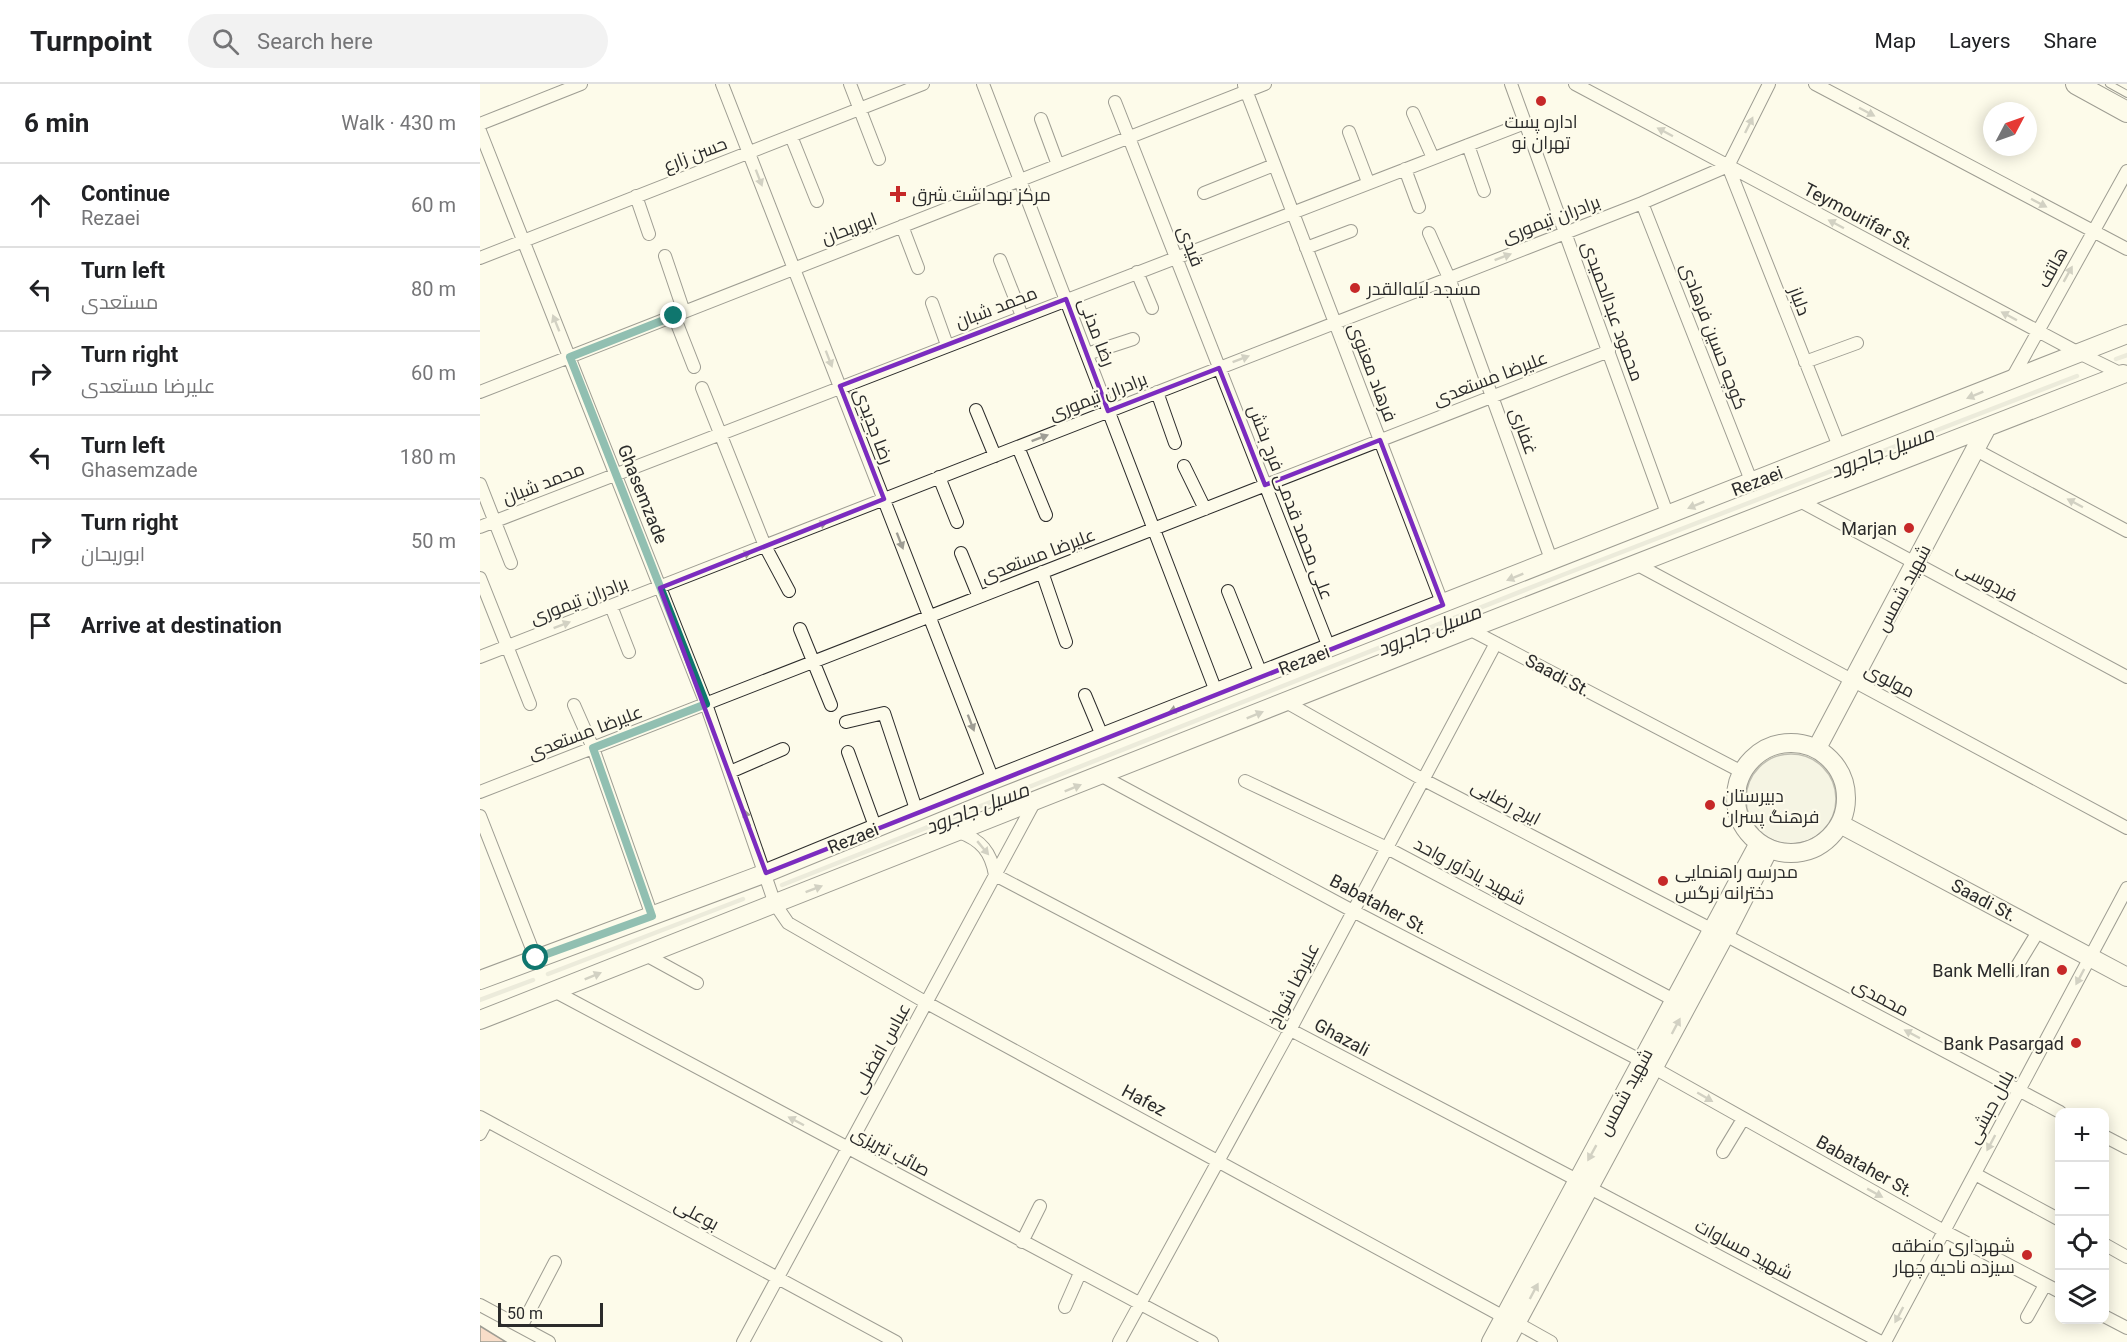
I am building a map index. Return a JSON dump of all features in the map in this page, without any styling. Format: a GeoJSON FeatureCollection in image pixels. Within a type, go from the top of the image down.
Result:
{"type":"FeatureCollection","features":[{"type":"Feature","properties":{"kind":"main road"},"geometry":{"type":"LineString","coordinates":[[2076,84],[2127,112]]}},
{"type":"Feature","properties":{"kind":"main road","name":"Rezaei"},"geometry":{"type":"LineString","coordinates":[[480,980],[766,873],[993,780],[1330,650],[2127,334]]}},
{"type":"Feature","properties":{"kind":"main road","name":"Rezaei"},"geometry":{"type":"LineString","coordinates":[[480,1020],[1798,500],[2125,375]]}},
{"type":"Feature","properties":{"kind":"main road","name":"شهید شمس"},"geometry":{"type":"LineString","coordinates":[[1817,748],[1917,564],[1987,427]]}},
{"type":"Feature","properties":{"kind":"main road"},"geometry":{"type":"LineString","coordinates":[[1783,742],[1801,742],[1817,748],[1831,759],[1841,773],[1846,790],[1846,807],[1840,824],[1830,837],[1816,847],[1800,853],[1764,846],[1742,822],[1736,806],[1736,789],[1742,772],[1752,758],[1766,748],[1783,742]]}},
{"type":"Feature","properties":{"kind":"main road","name":"Saadi St."},"geometry":{"type":"LineString","coordinates":[[1840,824],[2127,977]]}},
{"type":"Feature","properties":{"kind":"main road","name":"شهید شمس"},"geometry":{"type":"LineString","coordinates":[[1491,1342],[1510,1320],[1764,846]]}},
{"type":"Feature","properties":{"kind":"main road","name":"شهید شمس"},"geometry":{"type":"LineString","coordinates":[[1648,1065],[1674,999],[1718,932]]}},
{"type":"Feature","properties":{"kind":"main road","name":"شهید شمس"},"geometry":{"type":"LineString","coordinates":[[1506,1342],[1510,1320]]}},
{"type":"Feature","properties":{"kind":"street"},"geometry":{"type":"LineString","coordinates":[[543,84],[547,97]]}},
{"type":"Feature","properties":{"kind":"street"},"geometry":{"type":"LineString","coordinates":[[480,124],[581,84]]}},
{"type":"Feature","properties":{"kind":"street","name":"رضا جدیدی"},"geometry":{"type":"LineString","coordinates":[[722,84],[993,780]]}},
{"type":"Feature","properties":{"kind":"street"},"geometry":{"type":"LineString","coordinates":[[850,84],[879,159]]}},
{"type":"Feature","properties":{"kind":"street","name":"حسن زارع"},"geometry":{"type":"LineString","coordinates":[[480,258],[923,84]]}},
{"type":"Feature","properties":{"kind":"street","name":"رضا مدنی"},"geometry":{"type":"LineString","coordinates":[[983,84],[1217,694]]}},
{"type":"Feature","properties":{"kind":"street","name":"ابوریحان"},"geometry":{"type":"LineString","coordinates":[[480,392],[1129,137],[1245,88],[1265,84]]}},
{"type":"Feature","properties":{"kind":"street","name":"محمود عبدالحمیدی"},"geometry":{"type":"LineString","coordinates":[[1511,84],[1668,516]]}},
{"type":"Feature","properties":{"kind":"street","name":"Teymourifar St."},"geometry":{"type":"LineString","coordinates":[[1575,84],[2037,331],[2125,375]]}},
{"type":"Feature","properties":{"kind":"street"},"geometry":{"type":"LineString","coordinates":[[1728,166],[1769,84]]}},
{"type":"Feature","properties":{"kind":"street"},"geometry":{"type":"LineString","coordinates":[[1815,84],[2127,249]]}},
{"type":"Feature","properties":{"kind":"street","name":"فرهاد معنوی"},"geometry":{"type":"LineString","coordinates":[[1245,88],[1443,605]]}},
{"type":"Feature","properties":{"kind":"street","name":"قیدی"},"geometry":{"type":"LineString","coordinates":[[1115,102],[1219,368]]}},
{"type":"Feature","properties":{"kind":"street"},"geometry":{"type":"LineString","coordinates":[[1413,113],[1433,158]]}},
{"type":"Feature","properties":{"kind":"street"},"geometry":{"type":"LineString","coordinates":[[1041,119],[1058,165]]}},
{"type":"Feature","properties":{"kind":"street","name":"محمد شبان"},"geometry":{"type":"LineString","coordinates":[[480,527],[1525,123]]}},
{"type":"Feature","properties":{"kind":"street","name":"Ghasemzade"},"geometry":{"type":"LineString","coordinates":[[480,131],[706,704],[775,904]]}},
{"type":"Feature","properties":{"kind":"street"},"geometry":{"type":"LineString","coordinates":[[1349,132],[1368,182]]}},
{"type":"Feature","properties":{"kind":"street"},"geometry":{"type":"LineString","coordinates":[[791,136],[817,201]]}},
{"type":"Feature","properties":{"kind":"street"},"geometry":{"type":"LineString","coordinates":[[1468,145],[1484,191]]}},
{"type":"Feature","properties":{"kind":"street"},"geometry":{"type":"LineString","coordinates":[[1204,193],[1274,165]]}},
{"type":"Feature","properties":{"kind":"street","name":"برادران تیموری"},"geometry":{"type":"LineString","coordinates":[[480,657],[1642,203],[1728,166]]}},
{"type":"Feature","properties":{"kind":"street","name":"دلباز"},"geometry":{"type":"LineString","coordinates":[[1728,166],[1840,449]]}},
{"type":"Feature","properties":{"kind":"street"},"geometry":{"type":"LineString","coordinates":[[1405,169],[1419,207]]}},
{"type":"Feature","properties":{"kind":"street","name":"هاتف"},"geometry":{"type":"LineString","coordinates":[[2010,381],[2127,171]]}},
{"type":"Feature","properties":{"kind":"street"},"geometry":{"type":"LineString","coordinates":[[636,196],[649,234]]}},
{"type":"Feature","properties":{"kind":"street","name":"کوچه حسین فرهادی"},"geometry":{"type":"LineString","coordinates":[[1642,203],[1752,483]]}},
{"type":"Feature","properties":{"kind":"street"},"geometry":{"type":"LineString","coordinates":[[902,226],[918,268]]}},
{"type":"Feature","properties":{"kind":"street"},"geometry":{"type":"LineString","coordinates":[[1306,248],[1351,231]]}},
{"type":"Feature","properties":{"kind":"street","name":"غفاری"},"geometry":{"type":"LineString","coordinates":[[1429,233],[1449,278],[1552,562]]}},
{"type":"Feature","properties":{"kind":"street"},"geometry":{"type":"LineString","coordinates":[[665,256],[694,367]]}},
{"type":"Feature","properties":{"kind":"street"},"geometry":{"type":"LineString","coordinates":[[1000,260],[1023,316]]}},
{"type":"Feature","properties":{"kind":"street"},"geometry":{"type":"LineString","coordinates":[[1137,272],[1152,309]]}},
{"type":"Feature","properties":{"kind":"street"},"geometry":{"type":"LineString","coordinates":[[932,303],[947,345]]}},
{"type":"Feature","properties":{"kind":"street"},"geometry":{"type":"LineString","coordinates":[[1087,354],[1133,339]]}},
{"type":"Feature","properties":{"kind":"street"},"geometry":{"type":"LineString","coordinates":[[1804,362],[1857,343]]}},
{"type":"Feature","properties":{"kind":"street","name":"علیرضا مستعدی"},"geometry":{"type":"LineString","coordinates":[[480,792],[1609,351]]}},
{"type":"Feature","properties":{"kind":"street","name":"علی محمد قدمی فرح بخش"},"geometry":{"type":"LineString","coordinates":[[1219,368],[1330,650]]}},
{"type":"Feature","properties":{"kind":"street"},"geometry":{"type":"LineString","coordinates":[[702,388],[765,546],[789,591]]}},
{"type":"Feature","properties":{"kind":"street"},"geometry":{"type":"LineString","coordinates":[[1157,392],[1175,443]]}},
{"type":"Feature","properties":{"kind":"street"},"geometry":{"type":"LineString","coordinates":[[976,410],[995,456]]}},
{"type":"Feature","properties":{"kind":"street"},"geometry":{"type":"LineString","coordinates":[[1018,447],[1046,515]]}},
{"type":"Feature","properties":{"kind":"street"},"geometry":{"type":"LineString","coordinates":[[1976,450],[2127,531]]}},
{"type":"Feature","properties":{"kind":"street"},"geometry":{"type":"LineString","coordinates":[[1184,466],[1205,509]]}},
{"type":"Feature","properties":{"kind":"street"},"geometry":{"type":"LineString","coordinates":[[939,477],[957,522]]}},
{"type":"Feature","properties":{"kind":"street"},"geometry":{"type":"LineString","coordinates":[[480,484],[512,563]]}},
{"type":"Feature","properties":{"kind":"street","name":"فردوسی"},"geometry":{"type":"LineString","coordinates":[[1798,500],[2127,677]]}},
{"type":"Feature","properties":{"kind":"street"},"geometry":{"type":"LineString","coordinates":[[961,553],[979,597]]}},
{"type":"Feature","properties":{"kind":"street","name":"مولوی"},"geometry":{"type":"LineString","coordinates":[[1636,564],[2127,828]]}},
{"type":"Feature","properties":{"kind":"street"},"geometry":{"type":"LineString","coordinates":[[1042,572],[1066,642]]}},
{"type":"Feature","properties":{"kind":"street"},"geometry":{"type":"LineString","coordinates":[[480,578],[530,704]]}},
{"type":"Feature","properties":{"kind":"street"},"geometry":{"type":"LineString","coordinates":[[1228,591],[1262,676]]}},
{"type":"Feature","properties":{"kind":"street"},"geometry":{"type":"LineString","coordinates":[[610,606],[629,652]]}},
{"type":"Feature","properties":{"kind":"street"},"geometry":{"type":"LineString","coordinates":[[800,629],[831,705]]}},
{"type":"Feature","properties":{"kind":"street","name":"Saadi St."},"geometry":{"type":"LineString","coordinates":[[1469,629],[1742,772]]}},
{"type":"Feature","properties":{"kind":"street","name":"علیرضا شواخ"},"geometry":{"type":"LineString","coordinates":[[1119,1342],[1290,1030],[1496,643]]}},
{"type":"Feature","properties":{"kind":"street"},"geometry":{"type":"LineString","coordinates":[[1086,695],[1103,738]]}},
{"type":"Feature","properties":{"kind":"street","name":"ایرج رضایی"},"geometry":{"type":"LineString","coordinates":[[1286,702],[1422,779],[1718,932]]}},
{"type":"Feature","properties":{"kind":"street"},"geometry":{"type":"LineString","coordinates":[[574,705],[593,748],[652,916]]}},
{"type":"Feature","properties":{"kind":"street"},"geometry":{"type":"LineString","coordinates":[[846,722],[884,713],[917,812]]}},
{"type":"Feature","properties":{"kind":"street"},"geometry":{"type":"LineString","coordinates":[[730,772],[783,749]]}},
{"type":"Feature","properties":{"kind":"street"},"geometry":{"type":"LineString","coordinates":[[848,752],[876,829]]}},
{"type":"Feature","properties":{"kind":"street","name":"Babataher St."},"geometry":{"type":"LineString","coordinates":[[1102,776],[1648,1065],[1944,1231],[2055,1290]]}},
{"type":"Feature","properties":{"kind":"street","name":"شهید یادآور واحد"},"geometry":{"type":"LineString","coordinates":[[1245,781],[1387,848],[1674,999]]}},
{"type":"Feature","properties":{"kind":"street","name":"عباس افضلی"},"geometry":{"type":"LineString","coordinates":[[742,1342],[1034,803]]}},
{"type":"Feature","properties":{"kind":"street"},"geometry":{"type":"LineString","coordinates":[[480,816],[536,958]]}},
{"type":"Feature","properties":{"kind":"street"},"geometry":{"type":"LineString","coordinates":[[959,832],[973,837],[985,847],[992,860],[995,875]]}},
{"type":"Feature","properties":{"kind":"street","name":"Ghazali"},"geometry":{"type":"LineString","coordinates":[[995,875],[1583,1184]]}},
{"type":"Feature","properties":{"kind":"street","name":"بلال حبشی"},"geometry":{"type":"LineString","coordinates":[[1883,1342],[2127,888]]}},
{"type":"Feature","properties":{"kind":"street","name":"Hafez"},"geometry":{"type":"LineString","coordinates":[[775,904],[788,923],[927,1003],[1551,1342]]}},
{"type":"Feature","properties":{"kind":"street"},"geometry":{"type":"LineString","coordinates":[[2014,971],[2039,930]]}},
{"type":"Feature","properties":{"kind":"street","name":"محمدی"},"geometry":{"type":"LineString","coordinates":[[1718,932],[2055,1110]]}},
{"type":"Feature","properties":{"kind":"street"},"geometry":{"type":"LineString","coordinates":[[646,955],[697,983]]}},
{"type":"Feature","properties":{"kind":"street","name":"صائب تبریزی"},"geometry":{"type":"LineString","coordinates":[[554,991],[1212,1342]]}},
{"type":"Feature","properties":{"kind":"street"},"geometry":{"type":"LineString","coordinates":[[480,1134],[484,1119]]}},
{"type":"Feature","properties":{"kind":"street","name":"بوعلی"},"geometry":{"type":"LineString","coordinates":[[484,1119],[896,1342]]}},
{"type":"Feature","properties":{"kind":"street"},"geometry":{"type":"LineString","coordinates":[[1723,1152],[1743,1119]]}},
{"type":"Feature","properties":{"kind":"street"},"geometry":{"type":"LineString","coordinates":[[2109,1139],[2127,1148]]}},
{"type":"Feature","properties":{"kind":"street"},"geometry":{"type":"LineString","coordinates":[[1975,1174],[2055,1217]]}},
{"type":"Feature","properties":{"kind":"street","name":"شهید مساوات"},"geometry":{"type":"LineString","coordinates":[[1583,1184],[1883,1342]]}},
{"type":"Feature","properties":{"kind":"street"},"geometry":{"type":"LineString","coordinates":[[1022,1242],[1040,1206]]}},
{"type":"Feature","properties":{"kind":"street"},"geometry":{"type":"LineString","coordinates":[[2109,1247],[2127,1257]]}},
{"type":"Feature","properties":{"kind":"street"},"geometry":{"type":"LineString","coordinates":[[521,1328],[555,1262]]}},
{"type":"Feature","properties":{"kind":"street"},"geometry":{"type":"LineString","coordinates":[[1065,1306],[1080,1273]]}},
{"type":"Feature","properties":{"kind":"street"},"geometry":{"type":"LineString","coordinates":[[2027,1317],[2045,1285]]}},
{"type":"Feature","properties":{"kind":"street"},"geometry":{"type":"LineString","coordinates":[[480,1305],[549,1342]]}},
{"type":"Feature","properties":{"kind":"street"},"geometry":{"type":"LineString","coordinates":[[2109,1319],[2127,1328]]}},
{"type":"Feature","properties":{"kind":"lane"},"geometry":{"type":"LineString","coordinates":[[2109,84],[2127,94]]}},
{"type":"Feature","properties":{"kind":"highlighted area"},"geometry":{"type":"Polygon","coordinates":[[[1066,299],[1108,411],[1219,368],[1265,485],[1380,440],[1443,605],[766,873],[660,588],[884,499],[840,386],[1066,299]]]}},
{"type":"Feature","properties":{"kind":"shaded area"},"geometry":{"type":"Polygon","coordinates":[[[1782,754],[1800,754],[1816,761],[1829,774],[1836,790],[1836,808],[1829,824],[1816,837],[1800,844],[1782,844],[1766,837],[1753,824],[1746,808],[1746,790],[1753,774],[1766,761],[1782,754]]]}},
{"type":"Feature","properties":{"kind":"building"},"geometry":{"type":"Polygon","coordinates":[[[480,1326],[506,1342],[480,1342],[480,1326]]]}},
{"type":"Feature","properties":{"kind":"waterway","name":"مسیل جاجرود"},"geometry":{"type":"LineString","coordinates":[[2116,359],[2127,355]]}},
{"type":"Feature","properties":{"kind":"waterway","name":"مسیل جاجرود"},"geometry":{"type":"LineString","coordinates":[[782,885],[1565,574],[2077,376]]}},
{"type":"Feature","properties":{"kind":"waterway","name":"مسیل جاجرود"},"geometry":{"type":"LineString","coordinates":[[548,974],[743,899]]}},
{"type":"Feature","properties":{"kind":"waterway","name":"مسیل جاجرود"},"geometry":{"type":"LineString","coordinates":[[480,1000],[533,980]]}},
{"type":"Feature","properties":{"kind":"place","name":"اداره پست تهران نو"},"geometry":{"type":"Point","coordinates":[1541,101]}},
{"type":"Feature","properties":{"kind":"place","name":"مرکز بهداشت شرق"},"geometry":{"type":"Point","coordinates":[898,194]}},
{"type":"Feature","properties":{"kind":"place","name":"مسجد لیله‌القدر"},"geometry":{"type":"Point","coordinates":[1355,288]}},
{"type":"Feature","properties":{"kind":"place","name":"Marjan"},"geometry":{"type":"Point","coordinates":[1909,528]}},
{"type":"Feature","properties":{"kind":"place","name":"دبیرستان فرهنگ پسران"},"geometry":{"type":"Point","coordinates":[1710,805]}},
{"type":"Feature","properties":{"kind":"place","name":"مدرسه راهنمایی دخترانه نرگس"},"geometry":{"type":"Point","coordinates":[1663,881]}},
{"type":"Feature","properties":{"kind":"place","name":"Bank Melli Iran"},"geometry":{"type":"Point","coordinates":[2062,970]}},
{"type":"Feature","properties":{"kind":"place","name":"Bank Pasargad"},"geometry":{"type":"Point","coordinates":[2076,1043]}},
{"type":"Feature","properties":{"kind":"place","name":"شهرداری منطقه سیزده ناحیه چهار"},"geometry":{"type":"Point","coordinates":[2027,1255]}},
{"type":"Feature","properties":{"kind":"route"},"geometry":{"type":"LineString","coordinates":[[536,958],[652,916],[593,748],[706,704],[570,357],[674,316]]}}]}
